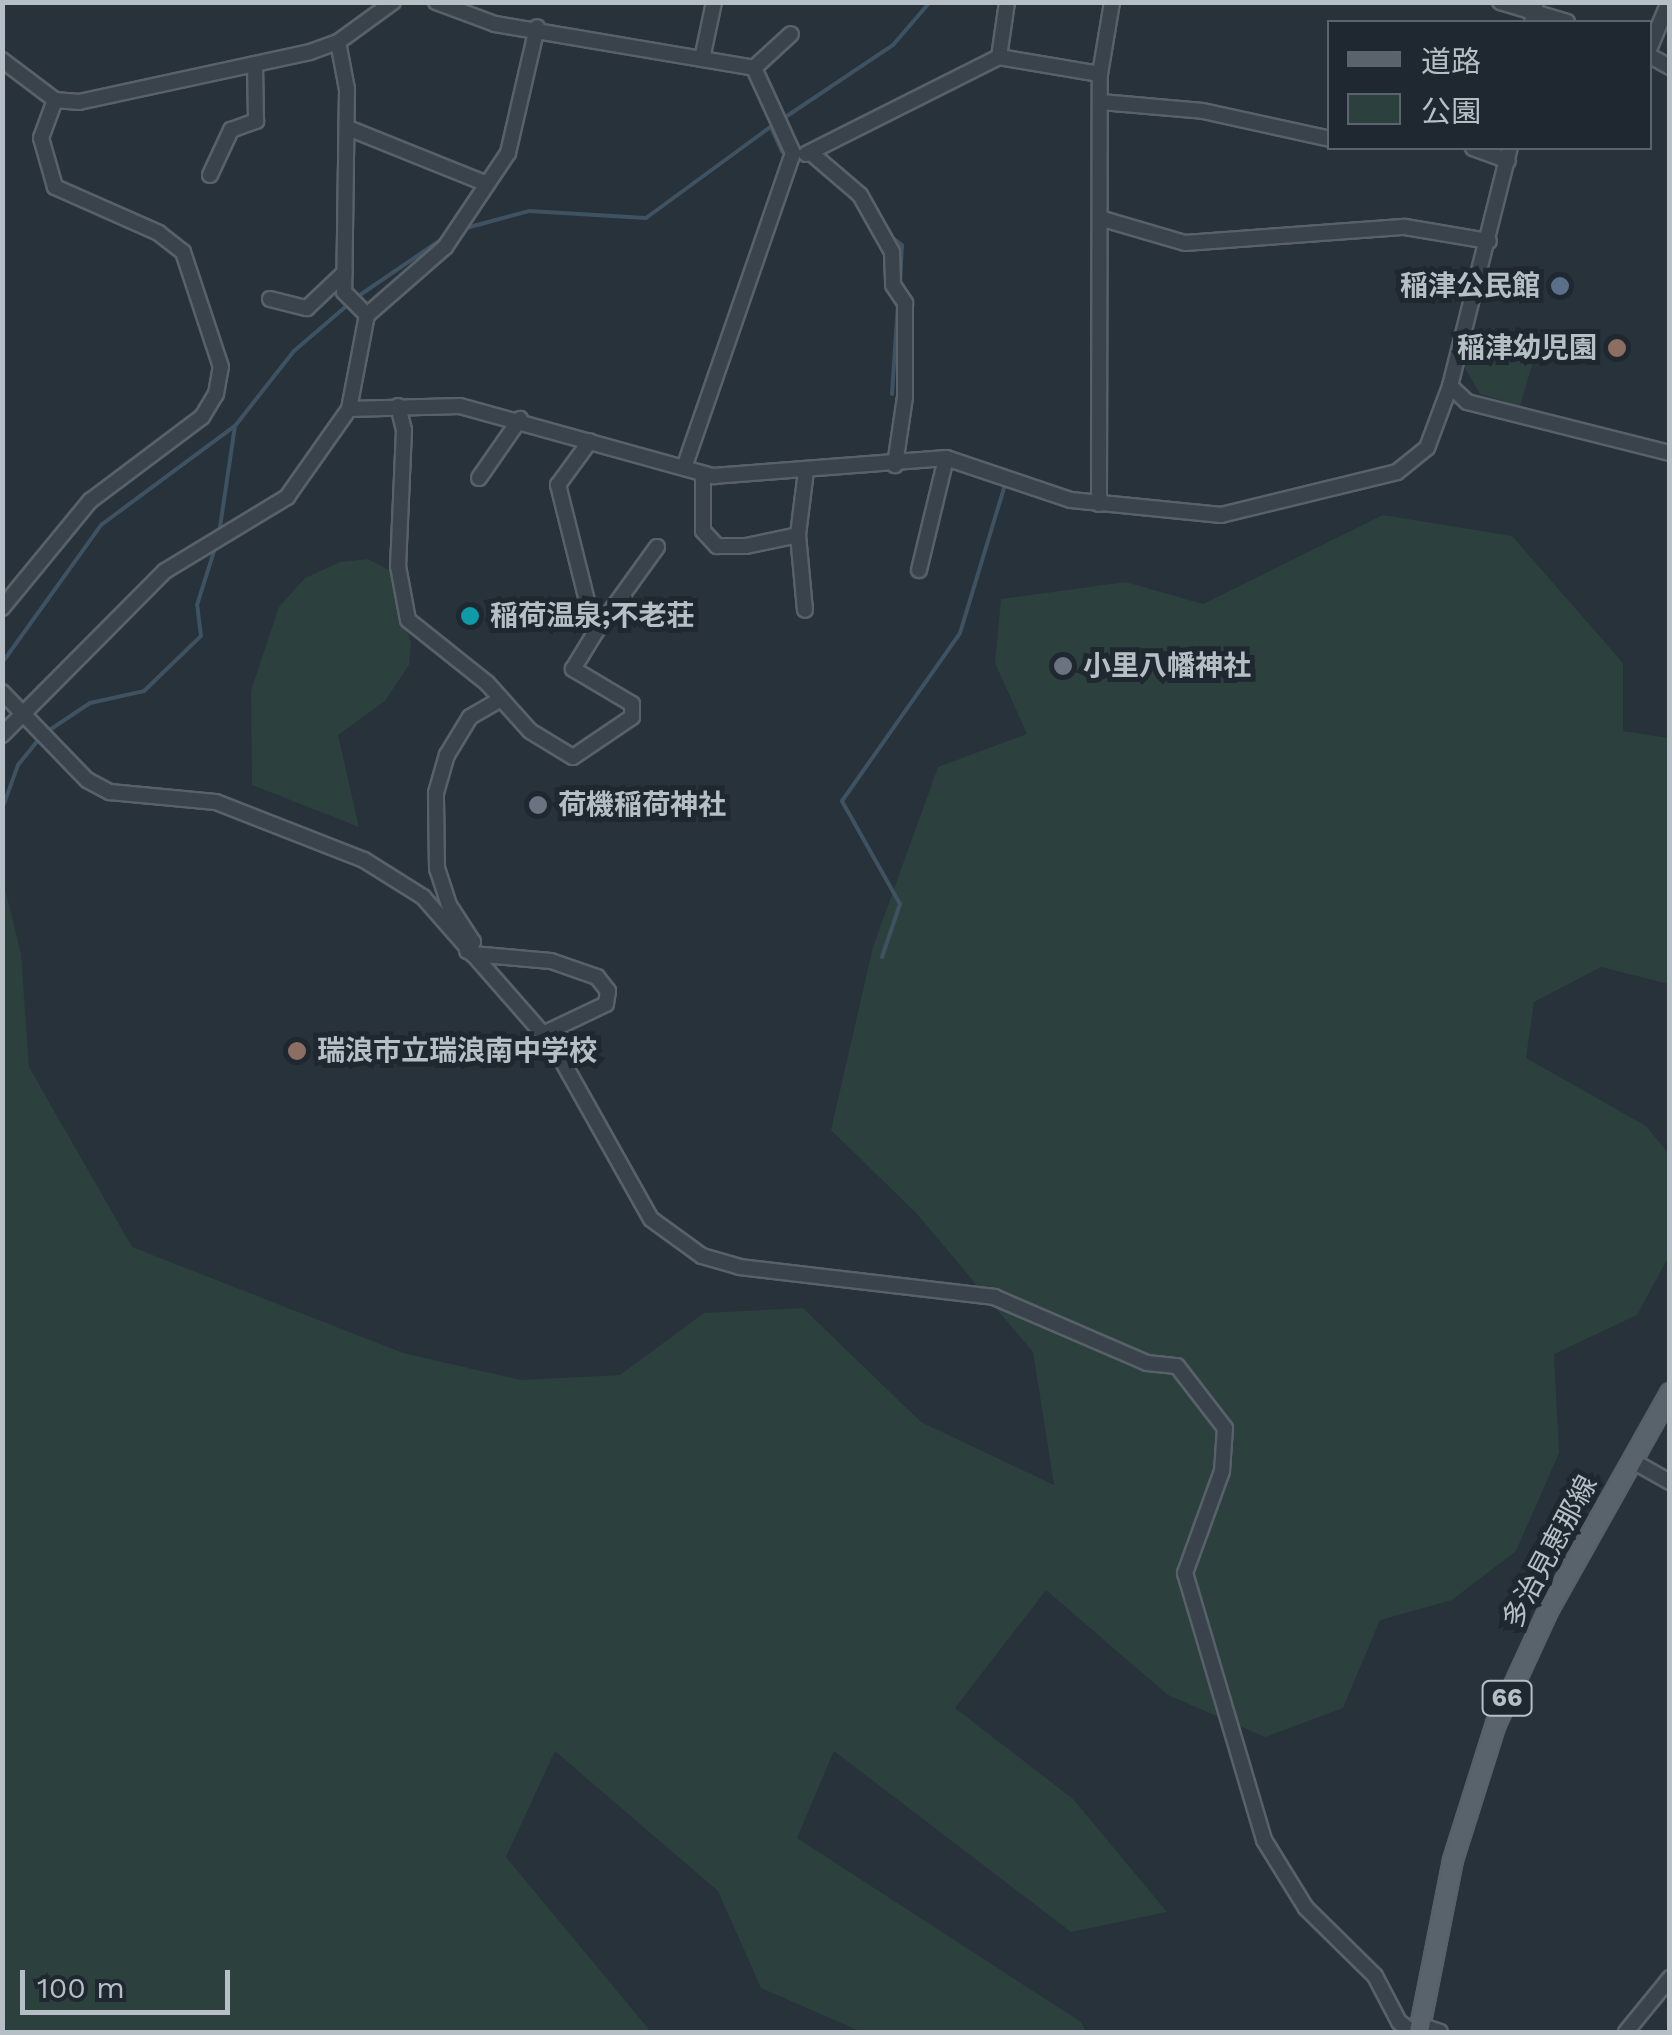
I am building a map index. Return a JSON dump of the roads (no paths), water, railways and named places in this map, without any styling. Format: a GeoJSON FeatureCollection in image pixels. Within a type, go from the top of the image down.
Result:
{"type":"FeatureCollection","features":[{"type":"Feature","properties":{"kind":"main road","name":"多治見恵那線"},"geometry":{"type":"LineString","coordinates":[[1417,2030],[1452,1860],[1496,1724],[1631,1460],[1670,1393]]}},
{"type":"Feature","properties":{"kind":"street"},"geometry":{"type":"LineString","coordinates":[[2,60],[55,100],[79,102],[338,42],[393,2]]}},
{"type":"Feature","properties":{"kind":"street"},"geometry":{"type":"LineString","coordinates":[[436,2],[495,24],[538,27],[754,68]]}},
{"type":"Feature","properties":{"kind":"street"},"geometry":{"type":"LineString","coordinates":[[702,59],[714,2]]}},
{"type":"Feature","properties":{"kind":"street"},"geometry":{"type":"LineString","coordinates":[[1000,57],[1007,2]]}},
{"type":"Feature","properties":{"kind":"street"},"geometry":{"type":"LineString","coordinates":[[1099,504],[1103,219],[1100,74],[1112,2]]}},
{"type":"Feature","properties":{"kind":"street"},"geometry":{"type":"LineString","coordinates":[[1500,2],[1560,20]]}},
{"type":"Feature","properties":{"kind":"street"},"geometry":{"type":"LineString","coordinates":[[1652,42],[1669,2]]}},
{"type":"Feature","properties":{"kind":"street"},"geometry":{"type":"LineString","coordinates":[[2,735],[166,571],[208,541],[287,498],[348,409],[367,315],[445,246],[508,152],[538,27]]}},
{"type":"Feature","properties":{"kind":"street"},"geometry":{"type":"LineString","coordinates":[[754,68],[790,34]]}},
{"type":"Feature","properties":{"kind":"street"},"geometry":{"type":"LineString","coordinates":[[338,42],[348,128],[344,292],[367,315]]}},
{"type":"Feature","properties":{"kind":"street"},"geometry":{"type":"LineString","coordinates":[[793,153],[811,153],[1000,57],[1100,74]]}},
{"type":"Feature","properties":{"kind":"street"},"geometry":{"type":"LineString","coordinates":[[210,176],[231,130],[256,121],[255,64]]}},
{"type":"Feature","properties":{"kind":"street"},"geometry":{"type":"LineString","coordinates":[[684,467],[793,153],[754,68]]}},
{"type":"Feature","properties":{"kind":"street"},"geometry":{"type":"LineString","coordinates":[[2,608],[90,501],[202,417],[216,394],[220,366],[183,252],[159,233],[55,188],[41,138],[55,100]]}},
{"type":"Feature","properties":{"kind":"street"},"geometry":{"type":"LineString","coordinates":[[1100,102],[1203,111],[1327,138]]}},
{"type":"Feature","properties":{"kind":"street"},"geometry":{"type":"LineString","coordinates":[[348,128],[487,184]]}},
{"type":"Feature","properties":{"kind":"street"},"geometry":{"type":"LineString","coordinates":[[811,153],[860,196],[892,252],[893,285],[905,303],[904,397],[894,465]]}},
{"type":"Feature","properties":{"kind":"street"},"geometry":{"type":"LineString","coordinates":[[348,409],[460,406],[520,419],[703,474],[806,471],[946,458],[1099,504],[1222,515],[1397,472],[1427,448],[1450,386],[1502,196],[1509,154]]}},
{"type":"Feature","properties":{"kind":"street"},"geometry":{"type":"LineString","coordinates":[[1103,219],[1186,243],[1406,226],[1489,240]]}},
{"type":"Feature","properties":{"kind":"street"},"geometry":{"type":"LineString","coordinates":[[270,299],[307,308],[345,272]]}},
{"type":"Feature","properties":{"kind":"street"},"geometry":{"type":"LineString","coordinates":[[1450,386],[1468,402],[1670,453]]}},
{"type":"Feature","properties":{"kind":"street"},"geometry":{"type":"LineString","coordinates":[[398,406],[404,430],[398,566],[408,620],[436,637],[556,752],[573,757],[632,717],[632,704],[573,670],[595,632],[657,547]]}},
{"type":"Feature","properties":{"kind":"street"},"geometry":{"type":"LineString","coordinates":[[480,478],[520,419]]}},
{"type":"Feature","properties":{"kind":"street"},"geometry":{"type":"LineString","coordinates":[[590,441],[558,486],[595,632]]}},
{"type":"Feature","properties":{"kind":"street"},"geometry":{"type":"LineString","coordinates":[[919,570],[946,458]]}},
{"type":"Feature","properties":{"kind":"street"},"geometry":{"type":"LineString","coordinates":[[805,610],[798,535],[806,471]]}},
{"type":"Feature","properties":{"kind":"street"},"geometry":{"type":"LineString","coordinates":[[703,474],[703,531],[717,546],[798,535]]}},
{"type":"Feature","properties":{"kind":"street"},"geometry":{"type":"LineString","coordinates":[[2,692],[87,780],[110,792],[216,802],[398,878],[543,1034],[650,1219],[702,1256],[740,1267],[994,1297],[1147,1363],[1177,1366],[1224,1428],[1222,1471],[1194,1534],[1185,1573],[1264,1840],[1306,1908],[1375,1976],[1399,2022],[1417,2030],[1440,2032]]}},
{"type":"Feature","properties":{"kind":"street"},"geometry":{"type":"LineString","coordinates":[[470,953],[473,942],[448,904],[437,869],[436,793],[470,717],[499,700]]}},
{"type":"Feature","properties":{"kind":"street"},"geometry":{"type":"LineString","coordinates":[[470,953],[550,961],[597,977],[608,991],[606,1004],[543,1034]]}},
{"type":"Feature","properties":{"kind":"street"},"geometry":{"type":"LineString","coordinates":[[1631,1460],[1670,1482]]}},
{"type":"Feature","properties":{"kind":"street"},"geometry":{"type":"LineString","coordinates":[[1626,2032],[1670,1978]]}},
{"type":"Feature","properties":{"kind":"waterway"},"geometry":{"type":"LineString","coordinates":[[781,120],[893,45],[930,2]]}},
{"type":"Feature","properties":{"kind":"waterway"},"geometry":{"type":"LineString","coordinates":[[466,228],[529,211],[646,218],[773,125]]}},
{"type":"Feature","properties":{"kind":"waterway"},"geometry":{"type":"LineString","coordinates":[[771,127],[782,152]]}},
{"type":"Feature","properties":{"kind":"waterway"},"geometry":{"type":"LineString","coordinates":[[842,169],[849,178]]}},
{"type":"Feature","properties":{"kind":"waterway"},"geometry":{"type":"LineString","coordinates":[[357,297],[448,235]]}},
{"type":"Feature","properties":{"kind":"waterway"},"geometry":{"type":"LineString","coordinates":[[889,235],[902,245],[900,279]]}},
{"type":"Feature","properties":{"kind":"waterway"},"geometry":{"type":"LineString","coordinates":[[2,663],[101,525],[235,426],[294,351],[350,303]]}},
{"type":"Feature","properties":{"kind":"waterway"},"geometry":{"type":"LineString","coordinates":[[892,394],[898,304]]}},
{"type":"Feature","properties":{"kind":"waterway"},"geometry":{"type":"LineString","coordinates":[[219,534],[235,426]]}},
{"type":"Feature","properties":{"kind":"waterway"},"geometry":{"type":"LineString","coordinates":[[914,468],[931,466]]}},
{"type":"Feature","properties":{"kind":"waterway"},"geometry":{"type":"LineString","coordinates":[[882,957],[900,904],[842,801],[960,633],[1006,482]]}},
{"type":"Feature","properties":{"kind":"waterway"},"geometry":{"type":"LineString","coordinates":[[48,731],[90,703],[144,691],[201,636],[197,605],[215,548]]}},
{"type":"Feature","properties":{"kind":"waterway"},"geometry":{"type":"LineString","coordinates":[[2,809],[18,765],[41,737]]}},
{"type":"Feature","properties":{"kind":"place","name":"稲津公民館"},"geometry":{"type":"Point","coordinates":[1560,286]}},
{"type":"Feature","properties":{"kind":"place","name":"稲津幼児園"},"geometry":{"type":"Point","coordinates":[1617,348]}},
{"type":"Feature","properties":{"kind":"place","name":"稲荷温泉;不老荘"},"geometry":{"type":"Point","coordinates":[470,616]}},
{"type":"Feature","properties":{"kind":"place","name":"小里八幡神社"},"geometry":{"type":"Point","coordinates":[1063,666]}},
{"type":"Feature","properties":{"kind":"place","name":"荷機稲荷神社"},"geometry":{"type":"Point","coordinates":[538,805]}},
{"type":"Feature","properties":{"kind":"place","name":"瑞浪市立瑞浪南中学校"},"geometry":{"type":"Point","coordinates":[297,1051]}}]}
